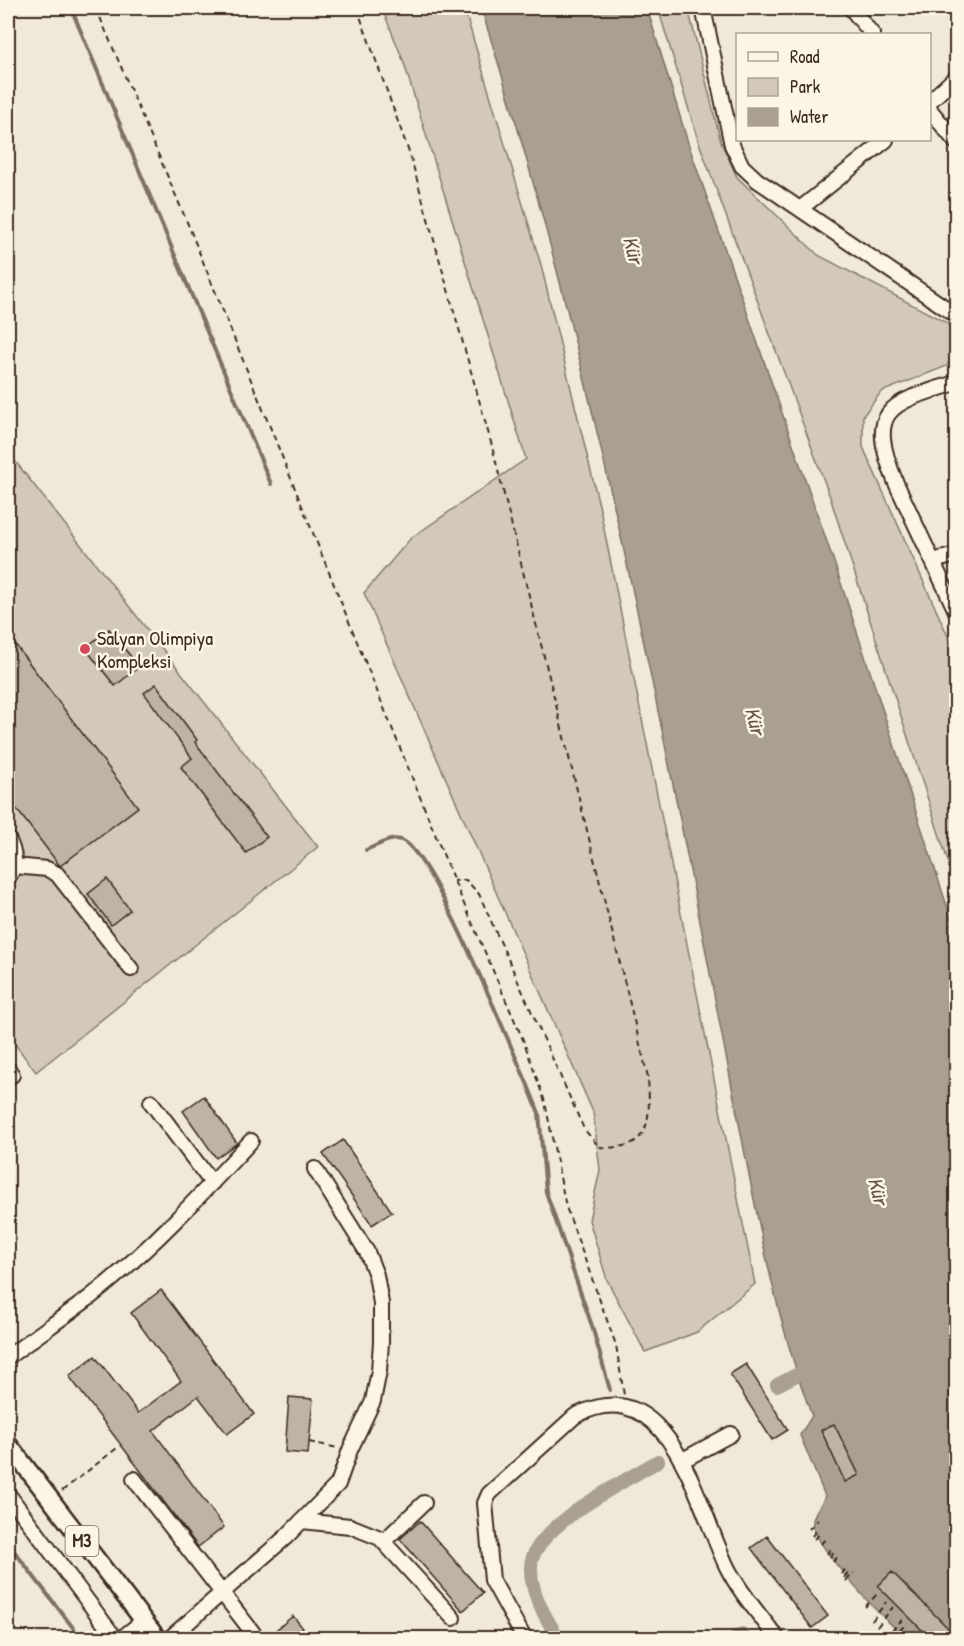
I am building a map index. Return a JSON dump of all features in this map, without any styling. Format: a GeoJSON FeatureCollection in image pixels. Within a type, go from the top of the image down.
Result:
{"type":"FeatureCollection","features":[{"type":"Feature","properties":{"kind":"main road","name":"M3"},"geometry":{"type":"LineString","coordinates":[[8,1444],[157,1638]]}},
{"type":"Feature","properties":{"kind":"street"},"geometry":{"type":"LineString","coordinates":[[703,8],[732,145],[742,166],[757,180],[957,315]]}},
{"type":"Feature","properties":{"kind":"street"},"geometry":{"type":"LineString","coordinates":[[851,8],[871,33]]}},
{"type":"Feature","properties":{"kind":"street"},"geometry":{"type":"LineString","coordinates":[[931,100],[957,77]]}},
{"type":"Feature","properties":{"kind":"street"},"geometry":{"type":"LineString","coordinates":[[931,111],[957,142]]}},
{"type":"Feature","properties":{"kind":"street"},"geometry":{"type":"LineString","coordinates":[[800,209],[885,141]]}},
{"type":"Feature","properties":{"kind":"street"},"geometry":{"type":"LineString","coordinates":[[957,383],[905,398],[893,406],[884,420],[882,436],[888,462],[957,611]]}},
{"type":"Feature","properties":{"kind":"street"},"geometry":{"type":"LineString","coordinates":[[933,561],[957,555]]}},
{"type":"Feature","properties":{"kind":"street"},"geometry":{"type":"LineString","coordinates":[[8,839],[14,857],[11,872],[47,869],[57,874],[130,969]]}},
{"type":"Feature","properties":{"kind":"street"},"geometry":{"type":"LineString","coordinates":[[151,1102],[212,1183]]}},
{"type":"Feature","properties":{"kind":"street"},"geometry":{"type":"LineString","coordinates":[[8,1357],[90,1297],[135,1258],[212,1183],[251,1141]]}},
{"type":"Feature","properties":{"kind":"street"},"geometry":{"type":"LineString","coordinates":[[170,1638],[302,1521],[338,1484],[350,1450],[374,1401],[380,1371],[381,1303],[376,1275],[367,1252],[315,1169]]}},
{"type":"Feature","properties":{"kind":"street"},"geometry":{"type":"LineString","coordinates":[[524,1638],[492,1580],[485,1503],[489,1494],[575,1416],[591,1408],[608,1405],[626,1406],[646,1417],[659,1428],[683,1460],[727,1567],[740,1590],[777,1638]]}},
{"type":"Feature","properties":{"kind":"street"},"geometry":{"type":"LineString","coordinates":[[683,1460],[731,1434]]}},
{"type":"Feature","properties":{"kind":"street"},"geometry":{"type":"LineString","coordinates":[[134,1479],[257,1638]]}},
{"type":"Feature","properties":{"kind":"street"},"geometry":{"type":"LineString","coordinates":[[8,1494],[115,1638]]}},
{"type":"Feature","properties":{"kind":"street"},"geometry":{"type":"LineString","coordinates":[[384,1541],[424,1503]]}},
{"type":"Feature","properties":{"kind":"street"},"geometry":{"type":"LineString","coordinates":[[302,1521],[350,1526],[368,1531],[384,1541],[453,1618]]}},
{"type":"Feature","properties":{"kind":"street"},"geometry":{"type":"LineString","coordinates":[[122,1638],[143,1621]]}},
{"type":"Feature","properties":{"kind":"path"},"geometry":{"type":"LineString","coordinates":[[96,8],[187,222],[454,881],[524,1042],[542,1093],[566,1207],[616,1345],[626,1406]]}},
{"type":"Feature","properties":{"kind":"path"},"geometry":{"type":"LineString","coordinates":[[357,8],[410,155],[492,446],[648,1077],[650,1116],[639,1139],[620,1149],[599,1146],[584,1129],[479,894],[466,880],[454,881]]}},
{"type":"Feature","properties":{"kind":"path"},"geometry":{"type":"LineString","coordinates":[[309,1442],[350,1450]]}},
{"type":"Feature","properties":{"kind":"path"},"geometry":{"type":"LineString","coordinates":[[50,1500],[121,1445]]}},
{"type":"Feature","properties":{"kind":"path"},"geometry":{"type":"LineString","coordinates":[[809,1529],[818,1520]]}},
{"type":"Feature","properties":{"kind":"path"},"geometry":{"type":"LineString","coordinates":[[818,1529],[813,1538],[821,1533]]}},
{"type":"Feature","properties":{"kind":"path"},"geometry":{"type":"LineString","coordinates":[[821,1544],[825,1539]]}},
{"type":"Feature","properties":{"kind":"path"},"geometry":{"type":"LineString","coordinates":[[831,1548],[828,1555],[834,1551]]}},
{"type":"Feature","properties":{"kind":"path"},"geometry":{"type":"LineString","coordinates":[[833,1562],[838,1556]]}},
{"type":"Feature","properties":{"kind":"path"},"geometry":{"type":"LineString","coordinates":[[841,1574],[848,1566]]}},
{"type":"Feature","properties":{"kind":"path"},"geometry":{"type":"LineString","coordinates":[[850,1570],[845,1579],[854,1573]]}},
{"type":"Feature","properties":{"kind":"path"},"geometry":{"type":"LineString","coordinates":[[865,1607],[878,1593]]}},
{"type":"Feature","properties":{"kind":"path"},"geometry":{"type":"LineString","coordinates":[[872,1621],[886,1602]]}},
{"type":"Feature","properties":{"kind":"path"},"geometry":{"type":"LineString","coordinates":[[877,1627],[892,1607]]}},
{"type":"Feature","properties":{"kind":"path"},"geometry":{"type":"LineString","coordinates":[[884,1638],[902,1620]]}},
{"type":"Feature","properties":{"kind":"path"},"geometry":{"type":"LineString","coordinates":[[892,1638],[906,1624]]}},
{"type":"Feature","properties":{"kind":"path"},"geometry":{"type":"LineString","coordinates":[[904,1638],[911,1632]]}},
{"type":"Feature","properties":{"kind":"green space"},"geometry":{"type":"Polygon","coordinates":[[[382,8],[464,8],[541,265],[600,509],[755,1284],[697,1332],[645,1352],[607,1280],[589,1220],[600,1170],[593,1112],[364,593],[411,538],[526,459],[403,60],[382,8]]]}},
{"type":"Feature","properties":{"kind":"green space"},"geometry":{"type":"Polygon","coordinates":[[[658,8],[688,8],[721,142],[737,177],[818,255],[947,323],[956,340],[956,351],[947,366],[881,392],[863,416],[863,447],[956,654],[956,886],[830,497],[698,140],[658,8]]]}},
{"type":"Feature","properties":{"kind":"green space","name":"Salyan Olimpiya Kompleksi"},"geometry":{"type":"Polygon","coordinates":[[[8,452],[318,847],[36,1072],[8,1035],[8,452]]]}},
{"type":"Feature","properties":{"kind":"water","name":"Kür"},"geometry":{"type":"Polygon","coordinates":[[[481,8],[647,8],[689,146],[834,562],[956,933],[956,1638],[921,1640],[901,1633],[839,1568],[816,1535],[813,1525],[815,1513],[825,1496],[800,1435],[812,1416],[787,1341],[760,1228],[623,544],[544,220],[481,8]]]}},
{"type":"Feature","properties":{"kind":"building"},"geometry":{"type":"Polygon","coordinates":[[[109,629],[139,667],[115,686],[85,648],[109,629]]]}},
{"type":"Feature","properties":{"kind":"building"},"geometry":{"type":"Polygon","coordinates":[[[8,635],[138,807],[60,866],[8,798],[8,635]]]}},
{"type":"Feature","properties":{"kind":"building"},"geometry":{"type":"Polygon","coordinates":[[[156,684],[197,740],[195,742],[267,837],[246,853],[181,767],[192,758],[144,693],[156,684]]]}},
{"type":"Feature","properties":{"kind":"building"},"geometry":{"type":"Polygon","coordinates":[[[107,879],[130,910],[111,925],[88,894],[107,879]]]}},
{"type":"Feature","properties":{"kind":"building"},"geometry":{"type":"Polygon","coordinates":[[[204,1096],[237,1143],[216,1158],[183,1111],[204,1096]]]}},
{"type":"Feature","properties":{"kind":"building"},"geometry":{"type":"Polygon","coordinates":[[[343,1140],[392,1212],[372,1225],[323,1154],[343,1140]]]}},
{"type":"Feature","properties":{"kind":"building"},"geometry":{"type":"Polygon","coordinates":[[[161,1290],[254,1414],[227,1434],[198,1396],[153,1431],[224,1527],[198,1547],[69,1376],[95,1356],[138,1413],[181,1381],[131,1313],[161,1290]]]}},
{"type":"Feature","properties":{"kind":"building"},"geometry":{"type":"Polygon","coordinates":[[[746,1364],[788,1430],[772,1440],[730,1374],[746,1364]]]}},
{"type":"Feature","properties":{"kind":"building"},"geometry":{"type":"Polygon","coordinates":[[[289,1397],[313,1399],[308,1454],[285,1452],[289,1397]]]}},
{"type":"Feature","properties":{"kind":"building"},"geometry":{"type":"Polygon","coordinates":[[[834,1424],[859,1475],[845,1482],[821,1430],[834,1424]]]}},
{"type":"Feature","properties":{"kind":"building"},"geometry":{"type":"Polygon","coordinates":[[[420,1521],[483,1593],[463,1611],[400,1539],[420,1521]]]}},
{"type":"Feature","properties":{"kind":"building"},"geometry":{"type":"Polygon","coordinates":[[[767,1536],[828,1616],[812,1628],[751,1548],[767,1536]]]}},
{"type":"Feature","properties":{"kind":"building"},"geometry":{"type":"Polygon","coordinates":[[[892,1572],[957,1638],[930,1638],[878,1586],[892,1572]]]}},
{"type":"Feature","properties":{"kind":"building"},"geometry":{"type":"Polygon","coordinates":[[[293,1616],[311,1638],[266,1638],[293,1616]]]}},
{"type":"Feature","properties":{"kind":"waterway"},"geometry":{"type":"LineString","coordinates":[[71,8],[271,484]]}},
{"type":"Feature","properties":{"kind":"waterway"},"geometry":{"type":"LineString","coordinates":[[366,850],[396,839],[405,842],[418,857],[452,916],[488,993],[539,1113],[546,1192],[592,1326],[610,1390]]}},
{"type":"Feature","properties":{"kind":"waterway"},"geometry":{"type":"LineString","coordinates":[[777,1385],[812,1367]]}},
{"type":"Feature","properties":{"kind":"waterway"},"geometry":{"type":"LineString","coordinates":[[558,1638],[539,1604],[533,1586],[531,1566],[535,1551],[547,1536],[583,1506],[658,1461]]}},
{"type":"Feature","properties":{"kind":"waterway"},"geometry":{"type":"LineString","coordinates":[[8,1543],[81,1638]]}},
{"type":"Feature","properties":{"kind":"waterway"},"geometry":{"type":"LineString","coordinates":[[735,1638],[742,1634]]}},
{"type":"Feature","properties":{"kind":"place","name":"Salyan Olimpiya Kompleksi"},"geometry":{"type":"Point","coordinates":[85,649]}}]}
